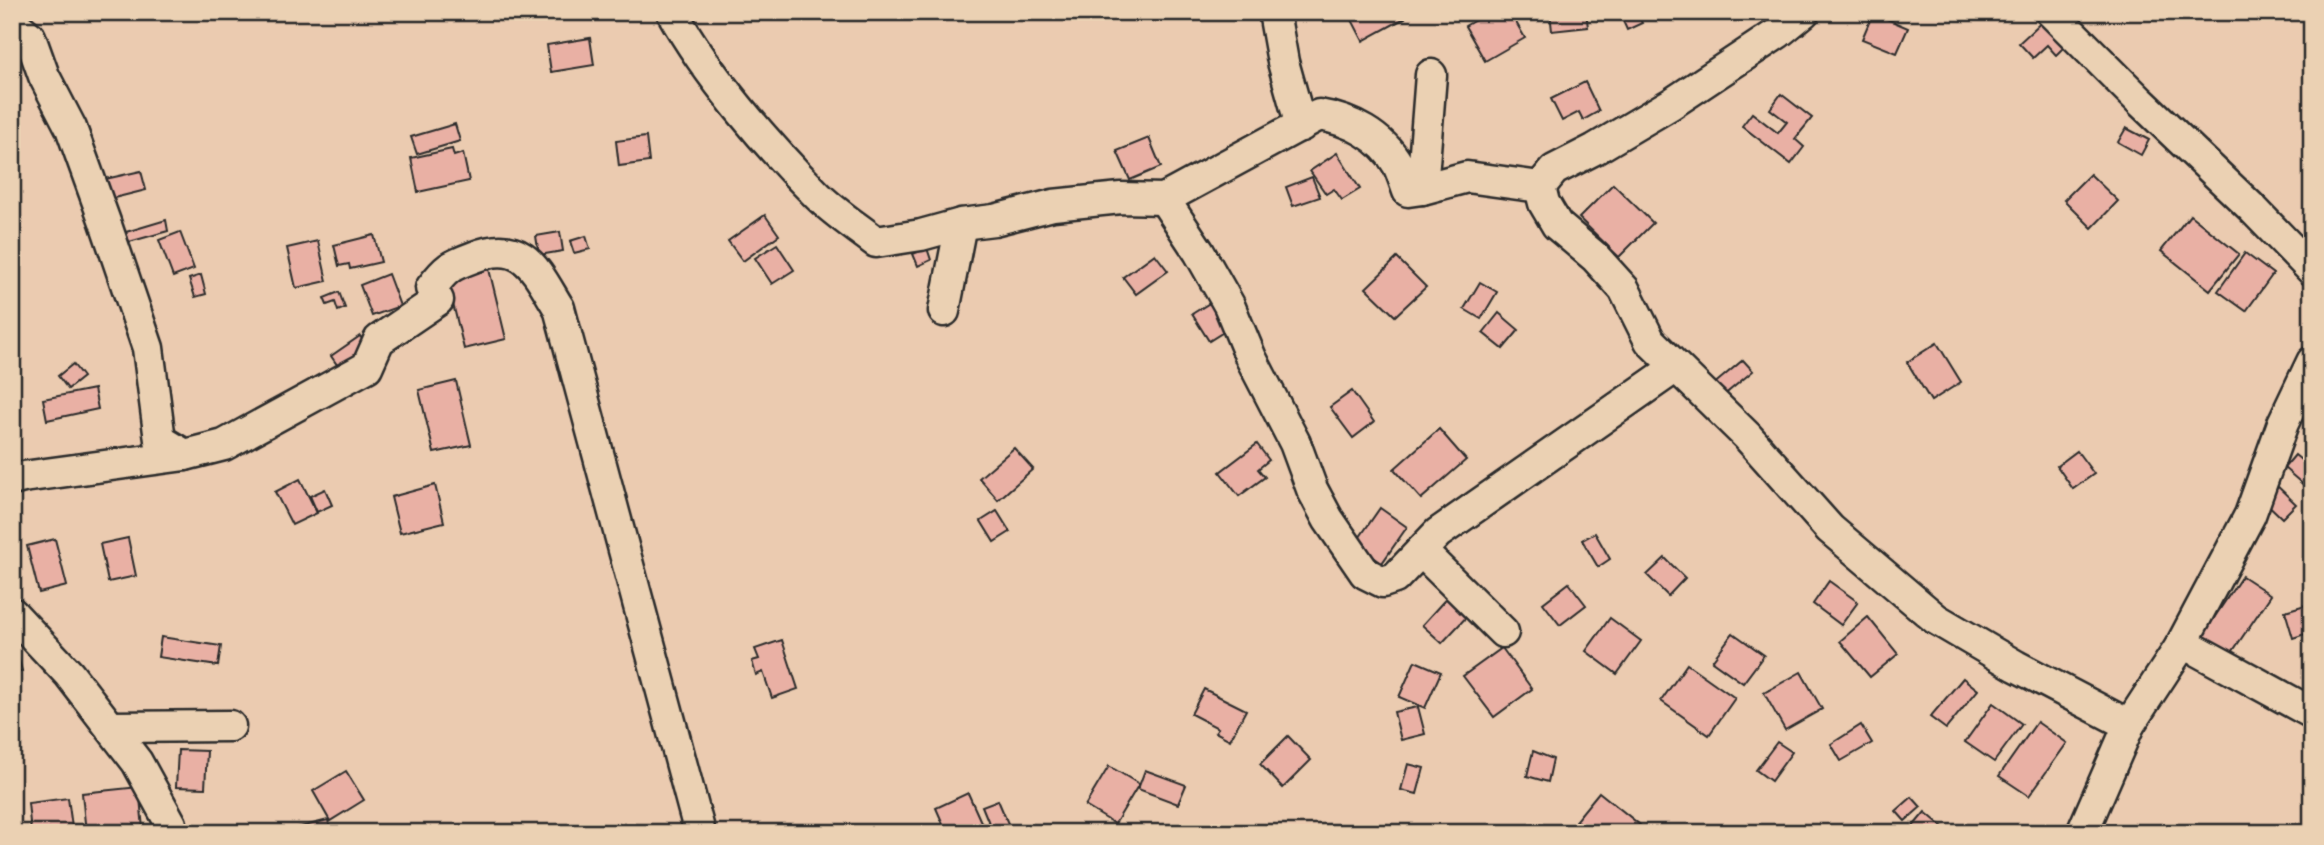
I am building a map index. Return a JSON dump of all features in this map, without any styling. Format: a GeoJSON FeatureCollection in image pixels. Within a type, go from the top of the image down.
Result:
{"type":"FeatureCollection","features":[{"type":"Feature","properties":{"kind":"street"},"geometry":{"type":"LineString","coordinates":[[672,12],[692,49],[764,136],[819,197],[876,242],[921,236],[961,224],[993,220],[1053,205],[1121,198],[1164,199],[1319,115],[1338,118],[1374,138],[1398,164],[1408,191],[1467,177],[1539,187]]}},
{"type":"Feature","properties":{"kind":"street"},"geometry":{"type":"LineString","coordinates":[[1274,12],[1283,62],[1301,126]]}},
{"type":"Feature","properties":{"kind":"street"},"geometry":{"type":"LineString","coordinates":[[1539,187],[1554,170],[1671,104],[1778,33],[1804,12]]}},
{"type":"Feature","properties":{"kind":"street"},"geometry":{"type":"LineString","coordinates":[[2051,12],[2312,270]]}},
{"type":"Feature","properties":{"kind":"street"},"geometry":{"type":"LineString","coordinates":[[12,22],[30,37],[44,76],[71,128],[105,222],[148,348],[160,440],[185,454]]}},
{"type":"Feature","properties":{"kind":"street"},"geometry":{"type":"LineString","coordinates":[[1422,188],[1431,75]]}},
{"type":"Feature","properties":{"kind":"street"},"geometry":{"type":"LineString","coordinates":[[1539,187],[1557,225],[1595,257],[1624,289],[1650,341],[1747,436],[1830,529],[1936,619],[2016,666],[2129,725]]}},
{"type":"Feature","properties":{"kind":"street"},"geometry":{"type":"LineString","coordinates":[[1164,199],[1199,252],[1229,305],[1251,358],[1295,443],[1312,489],[1348,549],[1366,573],[1383,582],[1395,578],[1438,533],[1676,367]]}},
{"type":"Feature","properties":{"kind":"street"},"geometry":{"type":"LineString","coordinates":[[944,311],[961,224]]}},
{"type":"Feature","properties":{"kind":"street"},"geometry":{"type":"LineString","coordinates":[[12,480],[185,454],[224,445],[367,368],[379,340],[438,300],[431,288],[446,268],[485,252],[508,249],[531,264],[559,308],[700,833]]}},
{"type":"Feature","properties":{"kind":"street"},"geometry":{"type":"LineString","coordinates":[[2082,833],[2129,725],[2180,647],[2250,514],[2283,423],[2312,362]]}},
{"type":"Feature","properties":{"kind":"street"},"geometry":{"type":"LineString","coordinates":[[1421,551],[1503,632]]}},
{"type":"Feature","properties":{"kind":"street"},"geometry":{"type":"LineString","coordinates":[[12,613],[69,674],[137,762],[171,824],[173,833]]}},
{"type":"Feature","properties":{"kind":"street"},"geometry":{"type":"LineString","coordinates":[[2180,647],[2189,646],[2312,713]]}},
{"type":"Feature","properties":{"kind":"street"},"geometry":{"type":"LineString","coordinates":[[111,727],[230,726]]}},
{"type":"Feature","properties":{"kind":"building"},"geometry":{"type":"Polygon","coordinates":[[[1357,12],[1402,12],[1405,18],[1363,41],[1350,16],[1357,12]]]}},
{"type":"Feature","properties":{"kind":"building"},"geometry":{"type":"Polygon","coordinates":[[[1489,12],[1510,12],[1525,38],[1485,61],[1465,26],[1489,12]]]}},
{"type":"Feature","properties":{"kind":"building"},"geometry":{"type":"Polygon","coordinates":[[[1550,12],[1586,12],[1588,27],[1552,31],[1550,12]]]}},
{"type":"Feature","properties":{"kind":"building"},"geometry":{"type":"Polygon","coordinates":[[[1619,12],[1637,12],[1642,23],[1627,30],[1619,12]]]}},
{"type":"Feature","properties":{"kind":"building"},"geometry":{"type":"Polygon","coordinates":[[[1873,13],[1908,28],[1897,53],[1862,39],[1873,13]]]}},
{"type":"Feature","properties":{"kind":"building"},"geometry":{"type":"Polygon","coordinates":[[[2046,18],[2069,42],[2056,55],[2047,45],[2033,58],[2019,43],[2046,18]]]}},
{"type":"Feature","properties":{"kind":"building"},"geometry":{"type":"Polygon","coordinates":[[[590,38],[594,65],[551,72],[547,45],[590,38]]]}},
{"type":"Feature","properties":{"kind":"building"},"geometry":{"type":"Polygon","coordinates":[[[1585,82],[1599,111],[1583,120],[1579,112],[1562,121],[1551,99],[1585,82]]]}},
{"type":"Feature","properties":{"kind":"building"},"geometry":{"type":"Polygon","coordinates":[[[1781,94],[1812,118],[1795,139],[1804,147],[1791,164],[1742,126],[1752,113],[1778,133],[1787,122],[1770,109],[1781,94]]]}},
{"type":"Feature","properties":{"kind":"building"},"geometry":{"type":"Polygon","coordinates":[[[455,124],[460,141],[417,154],[411,137],[455,124]]]}},
{"type":"Feature","properties":{"kind":"building"},"geometry":{"type":"Polygon","coordinates":[[[2126,128],[2149,140],[2141,155],[2118,142],[2126,128]]]}},
{"type":"Feature","properties":{"kind":"building"},"geometry":{"type":"Polygon","coordinates":[[[646,137],[649,162],[619,166],[616,141],[646,137]]]}},
{"type":"Feature","properties":{"kind":"building"},"geometry":{"type":"Polygon","coordinates":[[[1149,138],[1161,167],[1130,180],[1117,151],[1149,138]]]}},
{"type":"Feature","properties":{"kind":"building"},"geometry":{"type":"Polygon","coordinates":[[[452,149],[454,156],[463,153],[469,181],[418,192],[411,158],[452,149]]]}},
{"type":"Feature","properties":{"kind":"building"},"geometry":{"type":"Polygon","coordinates":[[[1337,153],[1360,189],[1342,200],[1334,189],[1326,194],[1310,171],[1337,153]]]}},
{"type":"Feature","properties":{"kind":"building"},"geometry":{"type":"Polygon","coordinates":[[[141,171],[146,190],[106,200],[101,180],[141,171]]]}},
{"type":"Feature","properties":{"kind":"building"},"geometry":{"type":"Polygon","coordinates":[[[2090,174],[2118,201],[2092,228],[2064,200],[2090,174]]]}},
{"type":"Feature","properties":{"kind":"building"},"geometry":{"type":"Polygon","coordinates":[[[1312,177],[1320,197],[1293,206],[1286,187],[1312,177]]]}},
{"type":"Feature","properties":{"kind":"building"},"geometry":{"type":"Polygon","coordinates":[[[1613,184],[1653,223],[1619,257],[1579,218],[1613,184]]]}},
{"type":"Feature","properties":{"kind":"building"},"geometry":{"type":"Polygon","coordinates":[[[765,215],[779,235],[743,261],[728,241],[765,215]]]}},
{"type":"Feature","properties":{"kind":"building"},"geometry":{"type":"Polygon","coordinates":[[[2190,215],[2239,254],[2210,290],[2161,251],[2190,215]]]}},
{"type":"Feature","properties":{"kind":"building"},"geometry":{"type":"Polygon","coordinates":[[[166,220],[168,231],[129,242],[126,232],[166,220]]]}},
{"type":"Feature","properties":{"kind":"building"},"geometry":{"type":"Polygon","coordinates":[[[180,232],[194,269],[173,277],[159,240],[180,232]]]}},
{"type":"Feature","properties":{"kind":"building"},"geometry":{"type":"Polygon","coordinates":[[[560,232],[563,251],[539,255],[536,236],[560,232]]]}},
{"type":"Feature","properties":{"kind":"building"},"geometry":{"type":"Polygon","coordinates":[[[374,235],[381,262],[350,269],[349,264],[339,266],[334,245],[374,235]]]}},
{"type":"Feature","properties":{"kind":"building"},"geometry":{"type":"Polygon","coordinates":[[[586,236],[590,249],[574,253],[570,241],[586,236]]]}},
{"type":"Feature","properties":{"kind":"building"},"geometry":{"type":"Polygon","coordinates":[[[318,241],[327,281],[296,288],[287,248],[318,241]]]}},
{"type":"Feature","properties":{"kind":"building"},"geometry":{"type":"Polygon","coordinates":[[[777,244],[794,270],[772,284],[755,258],[777,244]]]}},
{"type":"Feature","properties":{"kind":"building"},"geometry":{"type":"Polygon","coordinates":[[[927,248],[931,260],[918,266],[913,254],[927,248]]]}},
{"type":"Feature","properties":{"kind":"building"},"geometry":{"type":"Polygon","coordinates":[[[2245,253],[2273,274],[2246,311],[2218,291],[2245,253]]]}},
{"type":"Feature","properties":{"kind":"building"},"geometry":{"type":"Polygon","coordinates":[[[1155,254],[1168,271],[1136,294],[1123,277],[1155,254]]]}},
{"type":"Feature","properties":{"kind":"building"},"geometry":{"type":"Polygon","coordinates":[[[1397,258],[1426,287],[1395,316],[1366,288],[1397,258]]]}},
{"type":"Feature","properties":{"kind":"building"},"geometry":{"type":"Polygon","coordinates":[[[489,269],[506,339],[464,349],[447,279],[489,269]]]}},
{"type":"Feature","properties":{"kind":"building"},"geometry":{"type":"Polygon","coordinates":[[[388,274],[400,306],[372,316],[360,285],[388,274]]]}},
{"type":"Feature","properties":{"kind":"building"},"geometry":{"type":"Polygon","coordinates":[[[201,275],[206,294],[195,297],[189,279],[201,275]]]}},
{"type":"Feature","properties":{"kind":"building"},"geometry":{"type":"Polygon","coordinates":[[[1480,282],[1497,292],[1481,319],[1464,309],[1480,282]]]}},
{"type":"Feature","properties":{"kind":"building"},"geometry":{"type":"Polygon","coordinates":[[[339,292],[345,308],[338,311],[335,302],[327,305],[324,298],[339,292]]]}},
{"type":"Feature","properties":{"kind":"building"},"geometry":{"type":"Polygon","coordinates":[[[1216,299],[1233,326],[1209,341],[1192,314],[1216,299]]]}},
{"type":"Feature","properties":{"kind":"building"},"geometry":{"type":"Polygon","coordinates":[[[1499,313],[1519,330],[1503,349],[1483,333],[1499,313]]]}},
{"type":"Feature","properties":{"kind":"building"},"geometry":{"type":"Polygon","coordinates":[[[12,315],[21,359],[12,361],[12,315]]]}},
{"type":"Feature","properties":{"kind":"building"},"geometry":{"type":"Polygon","coordinates":[[[360,336],[371,352],[342,372],[331,356],[360,336]]]}},
{"type":"Feature","properties":{"kind":"building"},"geometry":{"type":"Polygon","coordinates":[[[1937,343],[1961,382],[1931,401],[1907,362],[1937,343]]]}},
{"type":"Feature","properties":{"kind":"building"},"geometry":{"type":"Polygon","coordinates":[[[1743,360],[1753,371],[1723,396],[1713,385],[1743,360]]]}},
{"type":"Feature","properties":{"kind":"building"},"geometry":{"type":"Polygon","coordinates":[[[73,364],[83,377],[68,389],[58,376],[73,364]]]}},
{"type":"Feature","properties":{"kind":"building"},"geometry":{"type":"Polygon","coordinates":[[[456,381],[471,445],[434,453],[419,390],[456,381]]]}},
{"type":"Feature","properties":{"kind":"building"},"geometry":{"type":"Polygon","coordinates":[[[94,389],[98,409],[47,420],[43,399],[94,389]]]}},
{"type":"Feature","properties":{"kind":"building"},"geometry":{"type":"Polygon","coordinates":[[[1352,391],[1374,422],[1353,438],[1330,407],[1352,391]]]}},
{"type":"Feature","properties":{"kind":"building"},"geometry":{"type":"Polygon","coordinates":[[[1439,429],[1466,460],[1421,499],[1394,469],[1439,429]]]}},
{"type":"Feature","properties":{"kind":"building"},"geometry":{"type":"Polygon","coordinates":[[[1257,444],[1269,460],[1258,469],[1265,477],[1239,496],[1220,472],[1257,444]]]}},
{"type":"Feature","properties":{"kind":"building"},"geometry":{"type":"Polygon","coordinates":[[[1014,448],[1033,469],[998,500],[979,478],[1014,448]]]}},
{"type":"Feature","properties":{"kind":"building"},"geometry":{"type":"Polygon","coordinates":[[[2077,451],[2094,474],[2073,489],[2057,466],[2077,451]]]}},
{"type":"Feature","properties":{"kind":"building"},"geometry":{"type":"Polygon","coordinates":[[[2295,455],[2312,469],[2312,480],[2306,487],[2284,468],[2295,455]]]}},
{"type":"Feature","properties":{"kind":"building"},"geometry":{"type":"Polygon","coordinates":[[[300,479],[317,513],[292,525],[275,492],[300,479]]]}},
{"type":"Feature","properties":{"kind":"building"},"geometry":{"type":"Polygon","coordinates":[[[2273,482],[2296,504],[2282,518],[2259,496],[2273,482]]]}},
{"type":"Feature","properties":{"kind":"building"},"geometry":{"type":"Polygon","coordinates":[[[435,485],[444,522],[400,533],[391,497],[435,485]]]}},
{"type":"Feature","properties":{"kind":"building"},"geometry":{"type":"Polygon","coordinates":[[[325,489],[332,505],[317,512],[310,496],[325,489]]]}},
{"type":"Feature","properties":{"kind":"building"},"geometry":{"type":"Polygon","coordinates":[[[1380,508],[1407,527],[1382,563],[1355,544],[1380,508]]]}},
{"type":"Feature","properties":{"kind":"building"},"geometry":{"type":"Polygon","coordinates":[[[997,511],[1010,532],[994,542],[981,521],[997,511]]]}},
{"type":"Feature","properties":{"kind":"building"},"geometry":{"type":"Polygon","coordinates":[[[1595,533],[1610,559],[1598,567],[1582,540],[1595,533]]]}},
{"type":"Feature","properties":{"kind":"building"},"geometry":{"type":"Polygon","coordinates":[[[128,538],[136,576],[108,582],[100,544],[128,538]]]}},
{"type":"Feature","properties":{"kind":"building"},"geometry":{"type":"Polygon","coordinates":[[[55,539],[67,586],[39,593],[27,546],[55,539]]]}},
{"type":"Feature","properties":{"kind":"building"},"geometry":{"type":"Polygon","coordinates":[[[1665,558],[1685,578],[1668,596],[1647,575],[1665,558]]]}},
{"type":"Feature","properties":{"kind":"building"},"geometry":{"type":"Polygon","coordinates":[[[2242,576],[2271,595],[2228,658],[2200,639],[2242,576]]]}},
{"type":"Feature","properties":{"kind":"building"},"geometry":{"type":"Polygon","coordinates":[[[1829,581],[1858,602],[1841,625],[1813,604],[1829,581]]]}},
{"type":"Feature","properties":{"kind":"building"},"geometry":{"type":"Polygon","coordinates":[[[1569,583],[1586,605],[1560,625],[1543,603],[1569,583]]]}},
{"type":"Feature","properties":{"kind":"building"},"geometry":{"type":"Polygon","coordinates":[[[1452,592],[1472,611],[1442,643],[1422,625],[1452,592]]]}},
{"type":"Feature","properties":{"kind":"building"},"geometry":{"type":"Polygon","coordinates":[[[2312,603],[2312,644],[2308,633],[2293,638],[2285,611],[2312,603]]]}},
{"type":"Feature","properties":{"kind":"building"},"geometry":{"type":"Polygon","coordinates":[[[1868,617],[1898,654],[1870,677],[1840,641],[1868,617]]]}},
{"type":"Feature","properties":{"kind":"building"},"geometry":{"type":"Polygon","coordinates":[[[1610,618],[1641,641],[1617,674],[1586,651],[1610,618]]]}},
{"type":"Feature","properties":{"kind":"building"},"geometry":{"type":"Polygon","coordinates":[[[1733,633],[1764,655],[1743,683],[1712,661],[1733,633]]]}},
{"type":"Feature","properties":{"kind":"building"},"geometry":{"type":"Polygon","coordinates":[[[12,635],[22,671],[12,673],[12,635]]]}},
{"type":"Feature","properties":{"kind":"building"},"geometry":{"type":"Polygon","coordinates":[[[161,637],[221,646],[218,666],[158,657],[161,637]]]}},
{"type":"Feature","properties":{"kind":"building"},"geometry":{"type":"Polygon","coordinates":[[[782,640],[798,689],[772,698],[763,672],[756,675],[752,661],[759,659],[755,649],[782,640]]]}},
{"type":"Feature","properties":{"kind":"building"},"geometry":{"type":"Polygon","coordinates":[[[1502,648],[1532,689],[1494,717],[1463,676],[1502,648]]]}},
{"type":"Feature","properties":{"kind":"building"},"geometry":{"type":"Polygon","coordinates":[[[1415,661],[1441,672],[1425,708],[1399,697],[1415,661]]]}},
{"type":"Feature","properties":{"kind":"building"},"geometry":{"type":"Polygon","coordinates":[[[1687,664],[1735,698],[1709,735],[1661,701],[1687,664]]]}},
{"type":"Feature","properties":{"kind":"building"},"geometry":{"type":"Polygon","coordinates":[[[1801,672],[1822,709],[1785,730],[1764,693],[1801,672]]]}},
{"type":"Feature","properties":{"kind":"building"},"geometry":{"type":"Polygon","coordinates":[[[1963,678],[1978,690],[1946,729],[1930,717],[1963,678]]]}},
{"type":"Feature","properties":{"kind":"building"},"geometry":{"type":"Polygon","coordinates":[[[1204,689],[1246,710],[1230,740],[1215,732],[1218,728],[1191,714],[1204,689]]]}},
{"type":"Feature","properties":{"kind":"building"},"geometry":{"type":"Polygon","coordinates":[[[1993,703],[2022,724],[1994,762],[1965,742],[1993,703]]]}},
{"type":"Feature","properties":{"kind":"building"},"geometry":{"type":"Polygon","coordinates":[[[1418,707],[1425,734],[1401,740],[1394,712],[1418,707]]]}},
{"type":"Feature","properties":{"kind":"building"},"geometry":{"type":"Polygon","coordinates":[[[2037,722],[2067,743],[2029,796],[1999,776],[2037,722]]]}},
{"type":"Feature","properties":{"kind":"building"},"geometry":{"type":"Polygon","coordinates":[[[1861,725],[1872,743],[1841,761],[1831,744],[1861,725]]]}},
{"type":"Feature","properties":{"kind":"building"},"geometry":{"type":"Polygon","coordinates":[[[1288,736],[1311,760],[1283,788],[1260,764],[1288,736]]]}},
{"type":"Feature","properties":{"kind":"building"},"geometry":{"type":"Polygon","coordinates":[[[1777,742],[1792,752],[1771,781],[1756,770],[1777,742]]]}},
{"type":"Feature","properties":{"kind":"building"},"geometry":{"type":"Polygon","coordinates":[[[178,750],[207,751],[205,788],[176,787],[178,750]]]}},
{"type":"Feature","properties":{"kind":"building"},"geometry":{"type":"Polygon","coordinates":[[[1533,751],[1553,759],[1548,782],[1527,776],[1533,751]]]}},
{"type":"Feature","properties":{"kind":"building"},"geometry":{"type":"Polygon","coordinates":[[[1408,764],[1424,768],[1417,794],[1401,790],[1408,764]]]}},
{"type":"Feature","properties":{"kind":"building"},"geometry":{"type":"Polygon","coordinates":[[[1109,766],[1139,784],[1115,824],[1085,806],[1109,766]]]}},
{"type":"Feature","properties":{"kind":"building"},"geometry":{"type":"Polygon","coordinates":[[[1145,770],[1186,785],[1178,804],[1138,789],[1145,770]]]}},
{"type":"Feature","properties":{"kind":"building"},"geometry":{"type":"Polygon","coordinates":[[[346,771],[364,800],[330,821],[313,791],[346,771]]]}},
{"type":"Feature","properties":{"kind":"building"},"geometry":{"type":"Polygon","coordinates":[[[139,787],[143,829],[86,833],[82,793],[139,787]]]}},
{"type":"Feature","properties":{"kind":"building"},"geometry":{"type":"Polygon","coordinates":[[[1599,792],[1640,825],[1633,833],[1592,833],[1576,820],[1599,792]]]}},
{"type":"Feature","properties":{"kind":"building"},"geometry":{"type":"Polygon","coordinates":[[[968,793],[986,833],[947,833],[936,808],[968,793]]]}},
{"type":"Feature","properties":{"kind":"building"},"geometry":{"type":"Polygon","coordinates":[[[1912,797],[1921,807],[1905,821],[1896,811],[1912,797]]]}},
{"type":"Feature","properties":{"kind":"building"},"geometry":{"type":"Polygon","coordinates":[[[68,798],[72,827],[31,832],[28,803],[68,798]]]}},
{"type":"Feature","properties":{"kind":"building"},"geometry":{"type":"Polygon","coordinates":[[[998,800],[1012,833],[993,833],[982,806],[998,800]]]}},
{"type":"Feature","properties":{"kind":"building"},"geometry":{"type":"Polygon","coordinates":[[[1925,812],[1950,833],[1913,833],[1910,830],[1925,812]]]}},
{"type":"Feature","properties":{"kind":"building"},"geometry":{"type":"Polygon","coordinates":[[[328,820],[331,833],[299,833],[297,828],[328,820]]]}}]}
